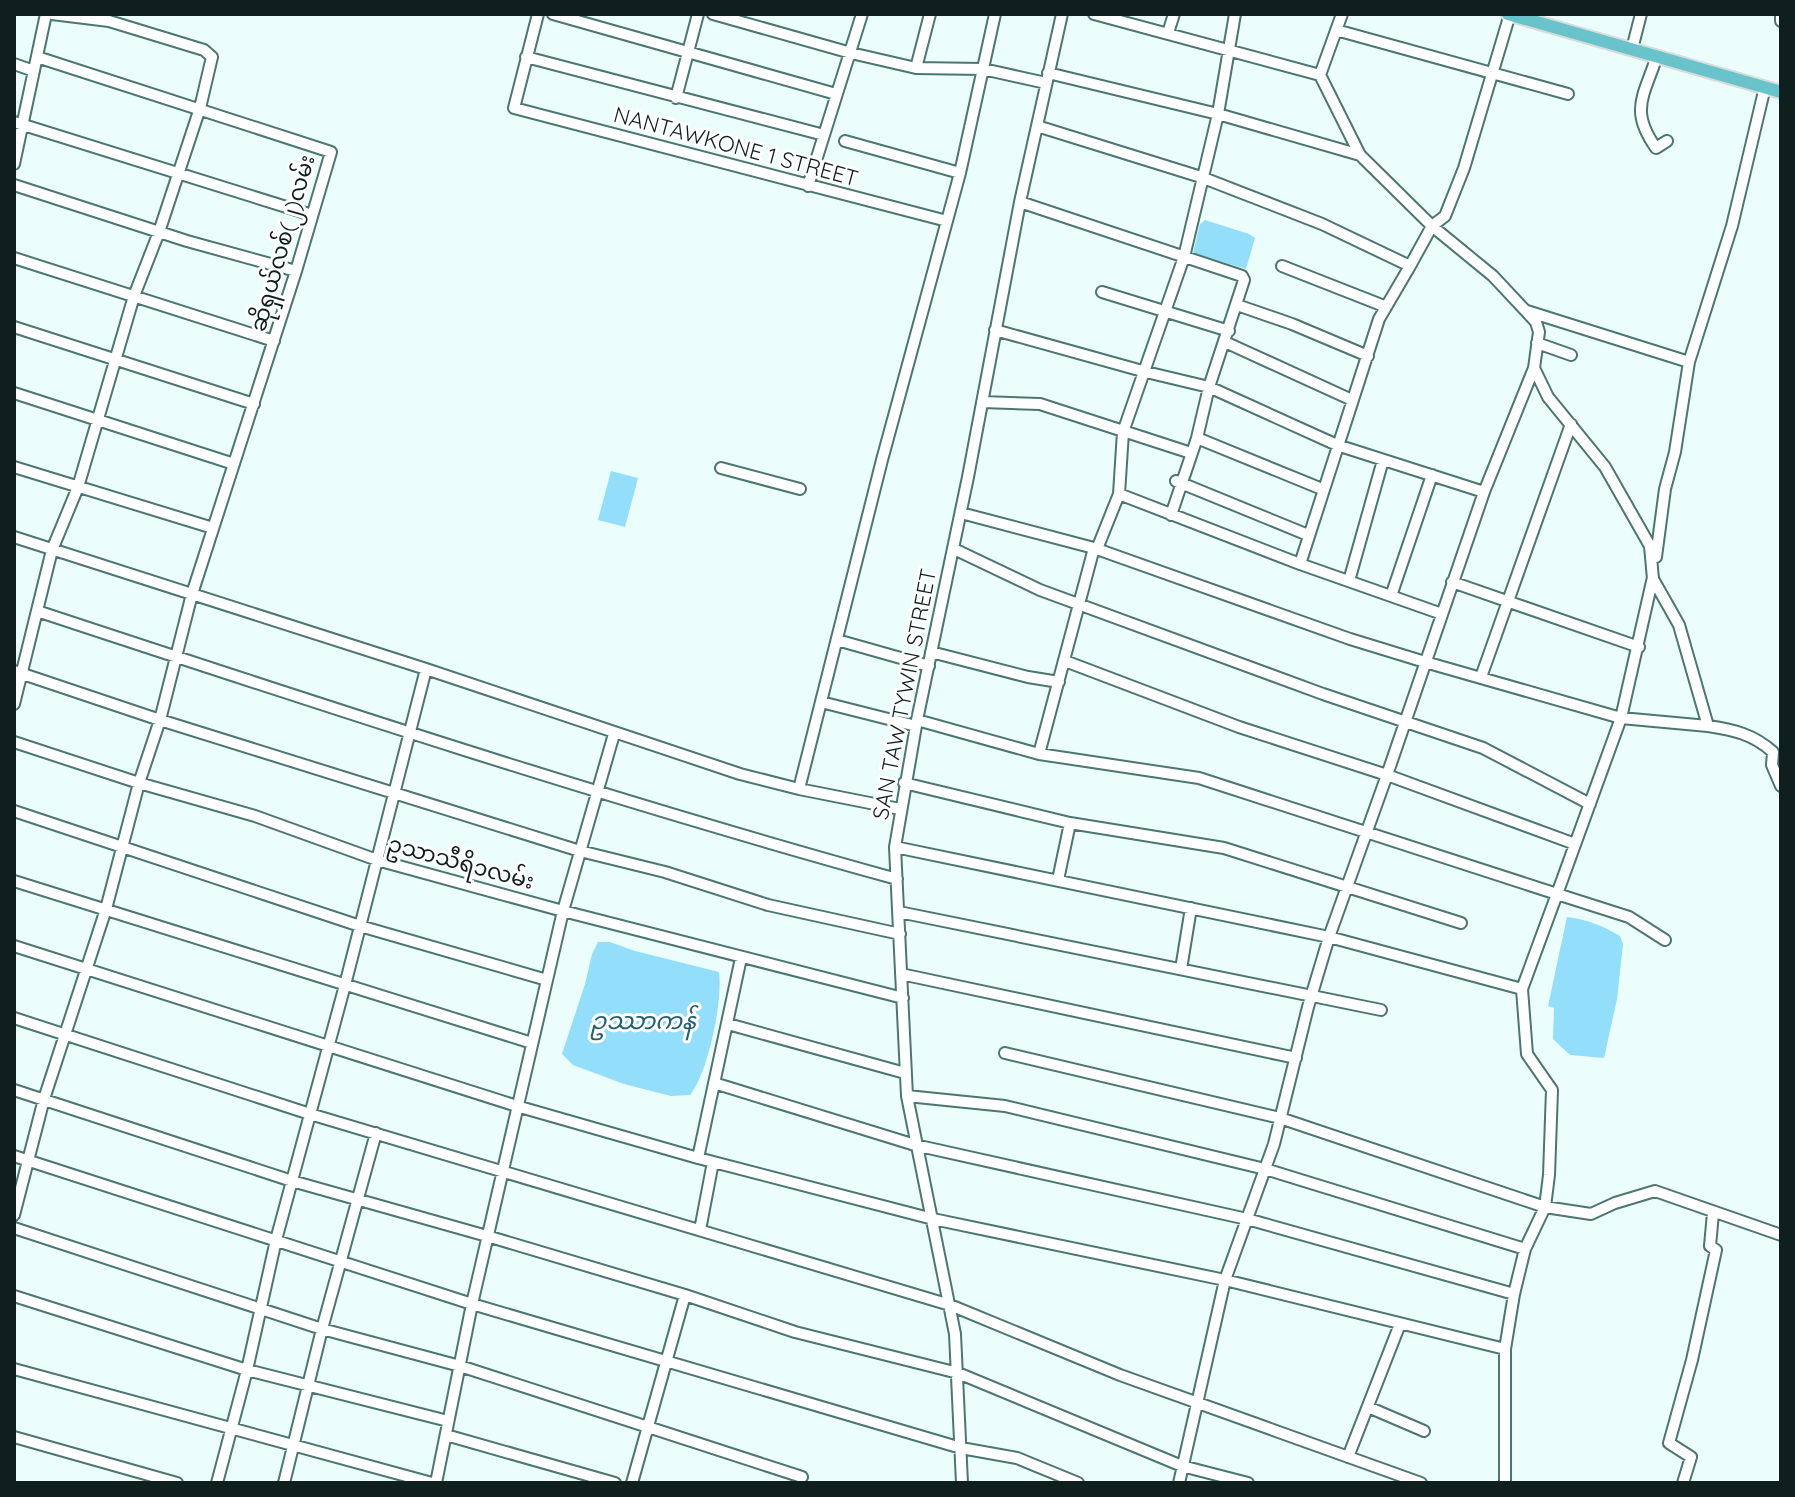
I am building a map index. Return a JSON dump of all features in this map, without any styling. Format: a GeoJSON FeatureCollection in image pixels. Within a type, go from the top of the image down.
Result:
{"type":"FeatureCollection","features":[{"type":"Feature","properties":{"kind":"main road"},"geometry":{"type":"LineString","coordinates":[[1509,14],[1781,92]]}},
{"type":"Feature","properties":{"kind":"street"},"geometry":{"type":"LineString","coordinates":[[14,164],[19,123],[46,14]]}},
{"type":"Feature","properties":{"kind":"street"},"geometry":{"type":"LineString","coordinates":[[14,704],[18,672],[52,550],[78,487],[134,296],[159,232],[200,108],[212,61],[210,54],[109,21],[52,14]]}},
{"type":"Feature","properties":{"kind":"street"},"geometry":{"type":"LineString","coordinates":[[538,14],[526,57],[824,135]]}},
{"type":"Feature","properties":{"kind":"street"},"geometry":{"type":"LineString","coordinates":[[553,14],[836,94]]}},
{"type":"Feature","properties":{"kind":"street"},"geometry":{"type":"LineString","coordinates":[[676,98],[698,14]]}},
{"type":"Feature","properties":{"kind":"street"},"geometry":{"type":"LineString","coordinates":[[713,14],[916,68],[983,69],[1047,78],[1218,114],[1360,155]]}},
{"type":"Feature","properties":{"kind":"street"},"geometry":{"type":"LineString","coordinates":[[808,186],[862,14]]}},
{"type":"Feature","properties":{"kind":"street"},"geometry":{"type":"LineString","coordinates":[[916,68],[930,14]]}},
{"type":"Feature","properties":{"kind":"street"},"geometry":{"type":"LineString","coordinates":[[799,789],[882,460],[960,173],[995,14]]}},
{"type":"Feature","properties":{"kind":"street","name":"SAN TAW TYWIN STREET"},"geometry":{"type":"LineString","coordinates":[[962,1483],[958,1373],[950,1305],[907,1096],[895,847],[904,783],[954,549],[1020,202],[1062,14]]}},
{"type":"Feature","properties":{"kind":"street"},"geometry":{"type":"LineString","coordinates":[[1094,14],[1127,18],[1168,33],[1320,75]]}},
{"type":"Feature","properties":{"kind":"street"},"geometry":{"type":"LineString","coordinates":[[1168,33],[1174,14]]}},
{"type":"Feature","properties":{"kind":"street"},"geometry":{"type":"LineString","coordinates":[[1039,754],[1078,603],[1096,548],[1119,494],[1123,432],[1184,257],[1218,114],[1235,14]]}},
{"type":"Feature","properties":{"kind":"street"},"geometry":{"type":"LineString","coordinates":[[1179,1483],[1225,1280],[1265,1169],[1329,937],[1484,492],[1534,368],[1537,343],[1538,327],[1493,276],[1432,226],[1360,155],[1320,75],[1342,14]]}},
{"type":"Feature","properties":{"kind":"street"},"geometry":{"type":"LineString","coordinates":[[1300,564],[1384,306],[1432,226],[1445,216],[1464,168],[1509,14]]}},
{"type":"Feature","properties":{"kind":"street"},"geometry":{"type":"LineString","coordinates":[[1632,49],[1641,14]]}},
{"type":"Feature","properties":{"kind":"street"},"geometry":{"type":"LineString","coordinates":[[1781,14],[1781,21]]}},
{"type":"Feature","properties":{"kind":"street"},"geometry":{"type":"LineString","coordinates":[[1336,30],[1568,94]]}},
{"type":"Feature","properties":{"kind":"street"},"geometry":{"type":"LineString","coordinates":[[1657,56],[1641,104],[1640,118],[1656,148],[1667,141]]}},
{"type":"Feature","properties":{"kind":"street","name":"ဆိုရှယ်လစ်(၂)လမ်း"},"geometry":{"type":"LineString","coordinates":[[14,1215],[44,1099],[106,909],[192,594],[331,152],[37,57]]}},
{"type":"Feature","properties":{"kind":"street","name":"NANTAWKONE 1 STREET"},"geometry":{"type":"LineString","coordinates":[[526,57],[514,108],[947,221]]}},
{"type":"Feature","properties":{"kind":"street"},"geometry":{"type":"LineString","coordinates":[[14,64],[34,71]]}},
{"type":"Feature","properties":{"kind":"street"},"geometry":{"type":"LineString","coordinates":[[1505,1483],[1505,1349],[1525,1249],[1545,1207],[1552,1090],[1527,1054],[1522,989],[1621,718],[1653,579],[1665,489],[1675,452],[1689,362],[1732,226],[1765,87]]}},
{"type":"Feature","properties":{"kind":"street"},"geometry":{"type":"LineString","coordinates":[[19,123],[312,215]]}},
{"type":"Feature","properties":{"kind":"street"},"geometry":{"type":"LineString","coordinates":[[1037,126],[1201,177],[1322,224],[1410,266]]}},
{"type":"Feature","properties":{"kind":"street"},"geometry":{"type":"LineString","coordinates":[[845,141],[960,173]]}},
{"type":"Feature","properties":{"kind":"street"},"geometry":{"type":"LineString","coordinates":[[14,185],[159,232],[296,271]]}},
{"type":"Feature","properties":{"kind":"street"},"geometry":{"type":"LineString","coordinates":[[1020,202],[1242,276],[1244,280],[1209,387],[1197,438],[1178,482],[1171,515]]}},
{"type":"Feature","properties":{"kind":"street"},"geometry":{"type":"LineString","coordinates":[[14,258],[274,341]]}},
{"type":"Feature","properties":{"kind":"street"},"geometry":{"type":"LineString","coordinates":[[1282,266],[1384,306]]}},
{"type":"Feature","properties":{"kind":"street"},"geometry":{"type":"LineString","coordinates":[[1102,292],[1227,337],[1352,400]]}},
{"type":"Feature","properties":{"kind":"street"},"geometry":{"type":"LineString","coordinates":[[1237,305],[1368,356]]}},
{"type":"Feature","properties":{"kind":"street"},"geometry":{"type":"LineString","coordinates":[[1525,311],[1689,362]]}},
{"type":"Feature","properties":{"kind":"street"},"geometry":{"type":"LineString","coordinates":[[14,327],[254,404]]}},
{"type":"Feature","properties":{"kind":"street"},"geometry":{"type":"LineString","coordinates":[[995,330],[1209,387],[1337,445],[1484,492]]}},
{"type":"Feature","properties":{"kind":"street"},"geometry":{"type":"LineString","coordinates":[[1537,343],[1571,355]]}},
{"type":"Feature","properties":{"kind":"street"},"geometry":{"type":"LineString","coordinates":[[1534,368],[1548,397],[1605,467],[1649,543],[1653,579],[1679,625],[1708,726]]}},
{"type":"Feature","properties":{"kind":"street"},"geometry":{"type":"LineString","coordinates":[[14,393],[234,464]]}},
{"type":"Feature","properties":{"kind":"street"},"geometry":{"type":"LineString","coordinates":[[982,402],[1040,404],[1191,453]]}},
{"type":"Feature","properties":{"kind":"street"},"geometry":{"type":"LineString","coordinates":[[1481,677],[1571,424]]}},
{"type":"Feature","properties":{"kind":"street"},"geometry":{"type":"LineString","coordinates":[[1197,438],[1322,489]]}},
{"type":"Feature","properties":{"kind":"street"},"geometry":{"type":"LineString","coordinates":[[1349,581],[1383,460]]}},
{"type":"Feature","properties":{"kind":"street"},"geometry":{"type":"LineString","coordinates":[[14,467],[213,528]]}},
{"type":"Feature","properties":{"kind":"street"},"geometry":{"type":"LineString","coordinates":[[721,468],[800,489]]}},
{"type":"Feature","properties":{"kind":"street"},"geometry":{"type":"LineString","coordinates":[[1391,596],[1432,475]]}},
{"type":"Feature","properties":{"kind":"street"},"geometry":{"type":"LineString","coordinates":[[1178,482],[1308,535]]}},
{"type":"Feature","properties":{"kind":"street"},"geometry":{"type":"LineString","coordinates":[[1119,494],[1300,564],[1442,614]]}},
{"type":"Feature","properties":{"kind":"street"},"geometry":{"type":"LineString","coordinates":[[961,513],[1096,548],[1350,639],[1621,718],[1739,731],[1759,740],[1777,755],[1772,765],[1781,786]]}},
{"type":"Feature","properties":{"kind":"street"},"geometry":{"type":"LineString","coordinates":[[14,537],[740,774],[900,809]]}},
{"type":"Feature","properties":{"kind":"street"},"geometry":{"type":"LineString","coordinates":[[954,549],[1040,590],[1323,694],[1483,748],[1590,804]]}},
{"type":"Feature","properties":{"kind":"street"},"geometry":{"type":"LineString","coordinates":[[1452,582],[1639,647]]}},
{"type":"Feature","properties":{"kind":"street"},"geometry":{"type":"LineString","coordinates":[[37,611],[409,734],[746,837],[897,879]]}},
{"type":"Feature","properties":{"kind":"street"},"geometry":{"type":"LineString","coordinates":[[837,640],[929,666]]}},
{"type":"Feature","properties":{"kind":"street"},"geometry":{"type":"LineString","coordinates":[[931,652],[1059,682]]}},
{"type":"Feature","properties":{"kind":"street"},"geometry":{"type":"LineString","coordinates":[[1065,661],[1239,727],[1387,775],[1575,844]]}},
{"type":"Feature","properties":{"kind":"street"},"geometry":{"type":"LineString","coordinates":[[217,1483],[247,1370],[276,1240],[426,669]]}},
{"type":"Feature","properties":{"kind":"street"},"geometry":{"type":"LineString","coordinates":[[18,672],[160,720],[580,851],[665,872],[768,905],[900,934]]}},
{"type":"Feature","properties":{"kind":"street"},"geometry":{"type":"LineString","coordinates":[[821,702],[1039,754],[1199,778],[1629,917],[1665,940]]}},
{"type":"Feature","properties":{"kind":"street"},"geometry":{"type":"LineString","coordinates":[[14,1369],[434,1483],[487,1236],[520,1107],[563,911],[614,734]]}},
{"type":"Feature","properties":{"kind":"street","name":"ဥသာသီရိ၁လမ်း"},"geometry":{"type":"LineString","coordinates":[[14,742],[139,783],[255,816],[377,860],[741,958],[903,998]]}},
{"type":"Feature","properties":{"kind":"street"},"geometry":{"type":"LineString","coordinates":[[904,783],[1070,823],[1224,848],[1461,923]]}},
{"type":"Feature","properties":{"kind":"street"},"geometry":{"type":"LineString","coordinates":[[14,811],[360,926],[547,980]]}},
{"type":"Feature","properties":{"kind":"street"},"geometry":{"type":"LineString","coordinates":[[1058,880],[1070,823]]}},
{"type":"Feature","properties":{"kind":"street"},"geometry":{"type":"LineString","coordinates":[[895,847],[1329,937],[1522,989]]}},
{"type":"Feature","properties":{"kind":"street"},"geometry":{"type":"LineString","coordinates":[[14,881],[532,1043]]}},
{"type":"Feature","properties":{"kind":"street"},"geometry":{"type":"LineString","coordinates":[[1181,969],[1191,908]]}},
{"type":"Feature","properties":{"kind":"street"},"geometry":{"type":"LineString","coordinates":[[899,912],[1381,1010]]}},
{"type":"Feature","properties":{"kind":"street"},"geometry":{"type":"LineString","coordinates":[[14,946],[520,1107],[698,1158],[933,1219],[1225,1280],[1505,1349]]}},
{"type":"Feature","properties":{"kind":"street"},"geometry":{"type":"LineString","coordinates":[[698,1158],[741,958]]}},
{"type":"Feature","properties":{"kind":"street"},"geometry":{"type":"LineString","coordinates":[[901,974],[1296,1058]]}},
{"type":"Feature","properties":{"kind":"street"},"geometry":{"type":"LineString","coordinates":[[14,1018],[310,1114],[950,1305],[1198,1404],[1421,1483]]}},
{"type":"Feature","properties":{"kind":"street"},"geometry":{"type":"LineString","coordinates":[[728,1024],[905,1073]]}},
{"type":"Feature","properties":{"kind":"street"},"geometry":{"type":"LineString","coordinates":[[1005,1053],[1280,1118],[1545,1207],[1591,1214],[1655,1191],[1781,1235]]}},
{"type":"Feature","properties":{"kind":"street"},"geometry":{"type":"LineString","coordinates":[[714,1083],[915,1145],[1247,1219],[1514,1294]]}},
{"type":"Feature","properties":{"kind":"street"},"geometry":{"type":"LineString","coordinates":[[14,1090],[292,1181],[685,1295],[795,1332],[958,1373],[1182,1466],[1248,1483]]}},
{"type":"Feature","properties":{"kind":"street"},"geometry":{"type":"LineString","coordinates":[[907,1096],[1005,1106],[1265,1169],[1525,1249]]}},
{"type":"Feature","properties":{"kind":"street"},"geometry":{"type":"LineString","coordinates":[[284,1483],[356,1199],[376,1133]]}},
{"type":"Feature","properties":{"kind":"street"},"geometry":{"type":"LineString","coordinates":[[14,1156],[472,1304],[961,1448],[1017,1458],[1078,1483]]}},
{"type":"Feature","properties":{"kind":"street"},"geometry":{"type":"LineString","coordinates":[[700,1230],[713,1162]]}},
{"type":"Feature","properties":{"kind":"street"},"geometry":{"type":"LineString","coordinates":[[1683,1483],[1691,1457],[1669,1443],[1692,1360],[1716,1250],[1710,1246],[1713,1213]]}},
{"type":"Feature","properties":{"kind":"street"},"geometry":{"type":"LineString","coordinates":[[14,1228],[322,1329],[460,1366],[802,1477]]}},
{"type":"Feature","properties":{"kind":"street"},"geometry":{"type":"LineString","coordinates":[[632,1483],[685,1295]]}},
{"type":"Feature","properties":{"kind":"street"},"geometry":{"type":"LineString","coordinates":[[14,1296],[247,1370],[448,1421]]}},
{"type":"Feature","properties":{"kind":"street"},"geometry":{"type":"LineString","coordinates":[[1348,1457],[1400,1324]]}},
{"type":"Feature","properties":{"kind":"street"},"geometry":{"type":"LineString","coordinates":[[1368,1407],[1424,1431]]}},
{"type":"Feature","properties":{"kind":"street"},"geometry":{"type":"LineString","coordinates":[[446,1435],[577,1478],[615,1483]]}},
{"type":"Feature","properties":{"kind":"street"},"geometry":{"type":"LineString","coordinates":[[14,1437],[177,1483]]}},
{"type":"Feature","properties":{"kind":"water"},"geometry":{"type":"Polygon","coordinates":[[[1205,220],[1255,238],[1246,269],[1193,253],[1200,224],[1205,220]]]}},
{"type":"Feature","properties":{"kind":"water"},"geometry":{"type":"Polygon","coordinates":[[[611,471],[638,478],[625,527],[598,520],[611,471]]]}},
{"type":"Feature","properties":{"kind":"water"},"geometry":{"type":"Polygon","coordinates":[[[1567,917],[1607,929],[1620,936],[1623,944],[1617,999],[1604,1058],[1570,1055],[1553,1039],[1554,1008],[1548,1006],[1567,917]]]}},
{"type":"Feature","properties":{"kind":"water","name":"ဥဿာကန်"},"geometry":{"type":"Polygon","coordinates":[[[598,942],[610,942],[719,972],[719,1000],[713,1036],[703,1071],[690,1095],[671,1096],[624,1084],[573,1065],[562,1054],[598,942]]]}}]}
